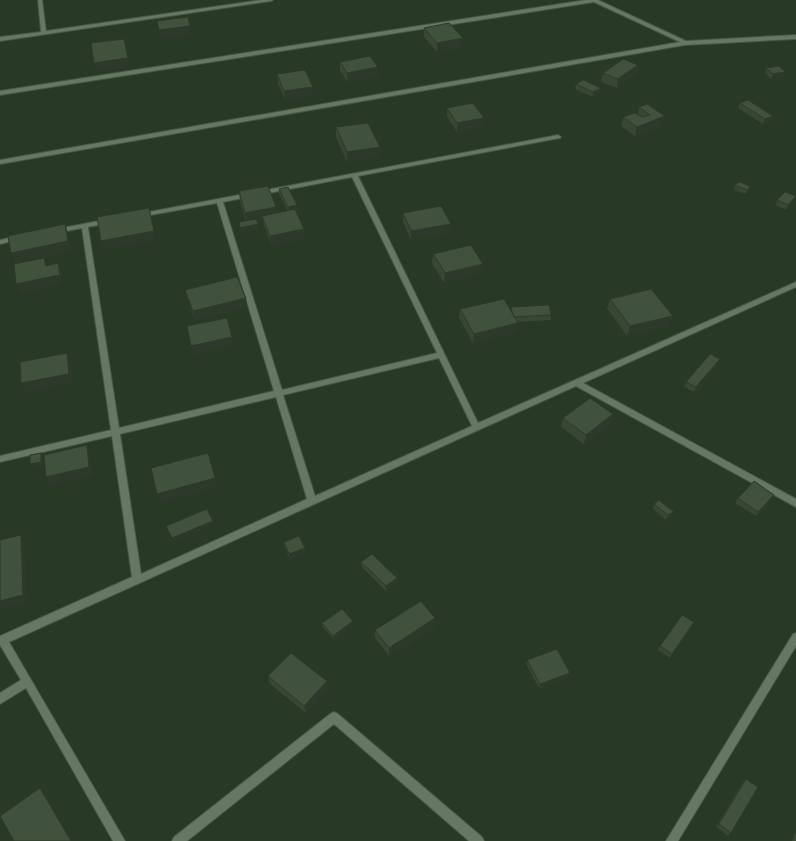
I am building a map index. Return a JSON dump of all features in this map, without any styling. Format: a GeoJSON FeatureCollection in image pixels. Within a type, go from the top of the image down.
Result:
{"type":"FeatureCollection","features":[{"type":"Feature","properties":{"kind":"street"},"geometry":{"type":"LineString","coordinates":[[40,0],[44,33]]}},
{"type":"Feature","properties":{"kind":"street"},"geometry":{"type":"LineString","coordinates":[[217,0],[220,7]]}},
{"type":"Feature","properties":{"kind":"street"},"geometry":{"type":"LineString","coordinates":[[0,39],[271,0]]}},
{"type":"Feature","properties":{"kind":"street"},"geometry":{"type":"LineString","coordinates":[[0,93],[595,0],[686,43]]}},
{"type":"Feature","properties":{"kind":"street"},"geometry":{"type":"LineString","coordinates":[[0,162],[686,43],[796,37]]}},
{"type":"Feature","properties":{"kind":"street"},"geometry":{"type":"LineString","coordinates":[[130,217],[558,137]]}},
{"type":"Feature","properties":{"kind":"street"},"geometry":{"type":"LineString","coordinates":[[354,175],[476,427]]}},
{"type":"Feature","properties":{"kind":"street"},"geometry":{"type":"LineString","coordinates":[[219,200],[312,501]]}},
{"type":"Feature","properties":{"kind":"street"},"geometry":{"type":"LineString","coordinates":[[46,233],[115,220]]}},
{"type":"Feature","properties":{"kind":"street"},"geometry":{"type":"LineString","coordinates":[[85,226],[137,580]]}},
{"type":"Feature","properties":{"kind":"street"},"geometry":{"type":"LineString","coordinates":[[0,242],[23,237]]}},
{"type":"Feature","properties":{"kind":"street"},"geometry":{"type":"LineString","coordinates":[[119,841],[27,682],[1,641],[796,284]]}},
{"type":"Feature","properties":{"kind":"street"},"geometry":{"type":"LineString","coordinates":[[0,459],[441,355]]}},
{"type":"Feature","properties":{"kind":"street"},"geometry":{"type":"LineString","coordinates":[[576,382],[796,503]]}},
{"type":"Feature","properties":{"kind":"street"},"geometry":{"type":"LineString","coordinates":[[672,841],[796,637]]}},
{"type":"Feature","properties":{"kind":"street"},"geometry":{"type":"LineString","coordinates":[[0,699],[27,682]]}},
{"type":"Feature","properties":{"kind":"street"},"geometry":{"type":"LineString","coordinates":[[178,841],[334,717],[478,841]]}},
{"type":"Feature","properties":{"kind":"building"},"geometry":{"type":"Polygon","coordinates":[[[188,17],[190,26],[159,30],[157,21],[188,17]]]}},
{"type":"Feature","properties":{"kind":"building"},"geometry":{"type":"Polygon","coordinates":[[[449,23],[463,38],[437,43],[424,28],[449,23]]]}},
{"type":"Feature","properties":{"kind":"building"},"geometry":{"type":"Polygon","coordinates":[[[124,39],[128,58],[94,63],[91,43],[124,39]]]}},
{"type":"Feature","properties":{"kind":"building"},"geometry":{"type":"Polygon","coordinates":[[[370,56],[378,67],[347,73],[340,62],[370,56]]]}},
{"type":"Feature","properties":{"kind":"building"},"geometry":{"type":"Polygon","coordinates":[[[623,59],[638,65],[618,79],[603,73],[623,59]]]}},
{"type":"Feature","properties":{"kind":"building"},"geometry":{"type":"Polygon","coordinates":[[[779,66],[785,72],[773,74],[766,68],[779,66]]]}},
{"type":"Feature","properties":{"kind":"building"},"geometry":{"type":"Polygon","coordinates":[[[305,70],[313,87],[284,91],[277,74],[305,70]]]}},
{"type":"Feature","properties":{"kind":"building"},"geometry":{"type":"Polygon","coordinates":[[[583,80],[601,88],[593,92],[576,84],[583,80]]]}},
{"type":"Feature","properties":{"kind":"building"},"geometry":{"type":"Polygon","coordinates":[[[748,100],[773,116],[765,119],[740,103],[748,100]]]}},
{"type":"Feature","properties":{"kind":"building"},"geometry":{"type":"Polygon","coordinates":[[[473,103],[484,118],[457,123],[447,108],[473,103]]]}},
{"type":"Feature","properties":{"kind":"building"},"geometry":{"type":"Polygon","coordinates":[[[647,104],[665,116],[637,127],[623,117],[635,113],[642,117],[650,115],[639,107],[647,104]]]}},
{"type":"Feature","properties":{"kind":"building"},"geometry":{"type":"Polygon","coordinates":[[[368,123],[380,147],[347,152],[336,127],[368,123]]]}},
{"type":"Feature","properties":{"kind":"building"},"geometry":{"type":"Polygon","coordinates":[[[739,182],[750,186],[747,190],[735,185],[739,182]]]}},
{"type":"Feature","properties":{"kind":"building"},"geometry":{"type":"Polygon","coordinates":[[[268,186],[276,207],[245,213],[239,191],[268,186]]]}},
{"type":"Feature","properties":{"kind":"building"},"geometry":{"type":"Polygon","coordinates":[[[288,187],[297,205],[288,207],[279,189],[288,187]]]}},
{"type":"Feature","properties":{"kind":"building"},"geometry":{"type":"Polygon","coordinates":[[[785,192],[796,196],[788,205],[777,200],[785,192]]]}},
{"type":"Feature","properties":{"kind":"building"},"geometry":{"type":"Polygon","coordinates":[[[441,206],[451,224],[411,231],[403,213],[441,206]]]}},
{"type":"Feature","properties":{"kind":"building"},"geometry":{"type":"Polygon","coordinates":[[[149,208],[154,231],[101,241],[97,217],[149,208]]]}},
{"type":"Feature","properties":{"kind":"building"},"geometry":{"type":"Polygon","coordinates":[[[295,209],[304,229],[270,236],[262,216],[295,209]]]}},
{"type":"Feature","properties":{"kind":"building"},"geometry":{"type":"Polygon","coordinates":[[[256,219],[258,224],[240,228],[239,222],[256,219]]]}},
{"type":"Feature","properties":{"kind":"building"},"geometry":{"type":"Polygon","coordinates":[[[65,224],[68,241],[11,253],[8,236],[65,224]]]}},
{"type":"Feature","properties":{"kind":"building"},"geometry":{"type":"Polygon","coordinates":[[[471,245],[483,264],[445,273],[433,254],[471,245]]]}},
{"type":"Feature","properties":{"kind":"building"},"geometry":{"type":"Polygon","coordinates":[[[44,258],[46,266],[58,263],[60,275],[16,284],[14,264],[44,258]]]}},
{"type":"Feature","properties":{"kind":"building"},"geometry":{"type":"Polygon","coordinates":[[[237,277],[246,298],[193,311],[185,290],[237,277]]]}},
{"type":"Feature","properties":{"kind":"building"},"geometry":{"type":"Polygon","coordinates":[[[651,289],[673,316],[630,326],[610,299],[651,289]]]}},
{"type":"Feature","properties":{"kind":"building"},"geometry":{"type":"Polygon","coordinates":[[[504,299],[518,323],[474,334],[460,309],[504,299]]]}},
{"type":"Feature","properties":{"kind":"building"},"geometry":{"type":"Polygon","coordinates":[[[549,305],[551,315],[514,317],[511,307],[549,305]]]}},
{"type":"Feature","properties":{"kind":"building"},"geometry":{"type":"Polygon","coordinates":[[[227,318],[232,337],[191,346],[187,326],[227,318]]]}},
{"type":"Feature","properties":{"kind":"building"},"geometry":{"type":"Polygon","coordinates":[[[67,353],[69,374],[21,383],[20,362],[67,353]]]}},
{"type":"Feature","properties":{"kind":"building"},"geometry":{"type":"Polygon","coordinates":[[[710,354],[720,359],[696,387],[686,382],[710,354]]]}},
{"type":"Feature","properties":{"kind":"building"},"geometry":{"type":"Polygon","coordinates":[[[590,398],[613,414],[586,435],[563,418],[590,398]]]}},
{"type":"Feature","properties":{"kind":"building"},"geometry":{"type":"Polygon","coordinates":[[[87,445],[89,467],[46,477],[44,455],[87,445]]]}},
{"type":"Feature","properties":{"kind":"building"},"geometry":{"type":"Polygon","coordinates":[[[41,453],[41,462],[30,464],[30,455],[41,453]]]}},
{"type":"Feature","properties":{"kind":"building"},"geometry":{"type":"Polygon","coordinates":[[[208,453],[215,478],[157,494],[151,468],[208,453]]]}},
{"type":"Feature","properties":{"kind":"building"},"geometry":{"type":"Polygon","coordinates":[[[754,481],[774,495],[758,512],[738,498],[754,481]]]}},
{"type":"Feature","properties":{"kind":"building"},"geometry":{"type":"Polygon","coordinates":[[[659,500],[674,512],[668,515],[654,504],[659,500]]]}},
{"type":"Feature","properties":{"kind":"building"},"geometry":{"type":"Polygon","coordinates":[[[207,509],[213,521],[172,538],[166,526],[207,509]]]}},
{"type":"Feature","properties":{"kind":"building"},"geometry":{"type":"Polygon","coordinates":[[[21,535],[23,595],[0,601],[0,540],[21,535]]]}},
{"type":"Feature","properties":{"kind":"building"},"geometry":{"type":"Polygon","coordinates":[[[299,536],[305,548],[289,554],[284,542],[299,536]]]}},
{"type":"Feature","properties":{"kind":"building"},"geometry":{"type":"Polygon","coordinates":[[[372,554],[397,578],[386,586],[361,562],[372,554]]]}},
{"type":"Feature","properties":{"kind":"building"},"geometry":{"type":"Polygon","coordinates":[[[421,601],[435,618],[389,648],[375,630],[421,601]]]}},
{"type":"Feature","properties":{"kind":"building"},"geometry":{"type":"Polygon","coordinates":[[[342,609],[353,621],[333,636],[322,623],[342,609]]]}},
{"type":"Feature","properties":{"kind":"building"},"geometry":{"type":"Polygon","coordinates":[[[682,615],[694,622],[672,654],[660,646],[682,615]]]}},
{"type":"Feature","properties":{"kind":"building"},"geometry":{"type":"Polygon","coordinates":[[[557,649],[570,673],[540,684],[527,660],[557,649]]]}},
{"type":"Feature","properties":{"kind":"building"},"geometry":{"type":"Polygon","coordinates":[[[291,653],[327,681],[304,706],[268,676],[291,653]]]}},
{"type":"Feature","properties":{"kind":"building"},"geometry":{"type":"Polygon","coordinates":[[[746,779],[758,787],[731,833],[719,824],[746,779]]]}},
{"type":"Feature","properties":{"kind":"building"},"geometry":{"type":"Polygon","coordinates":[[[40,788],[71,841],[14,841],[0,816],[40,788]]]}}]}
